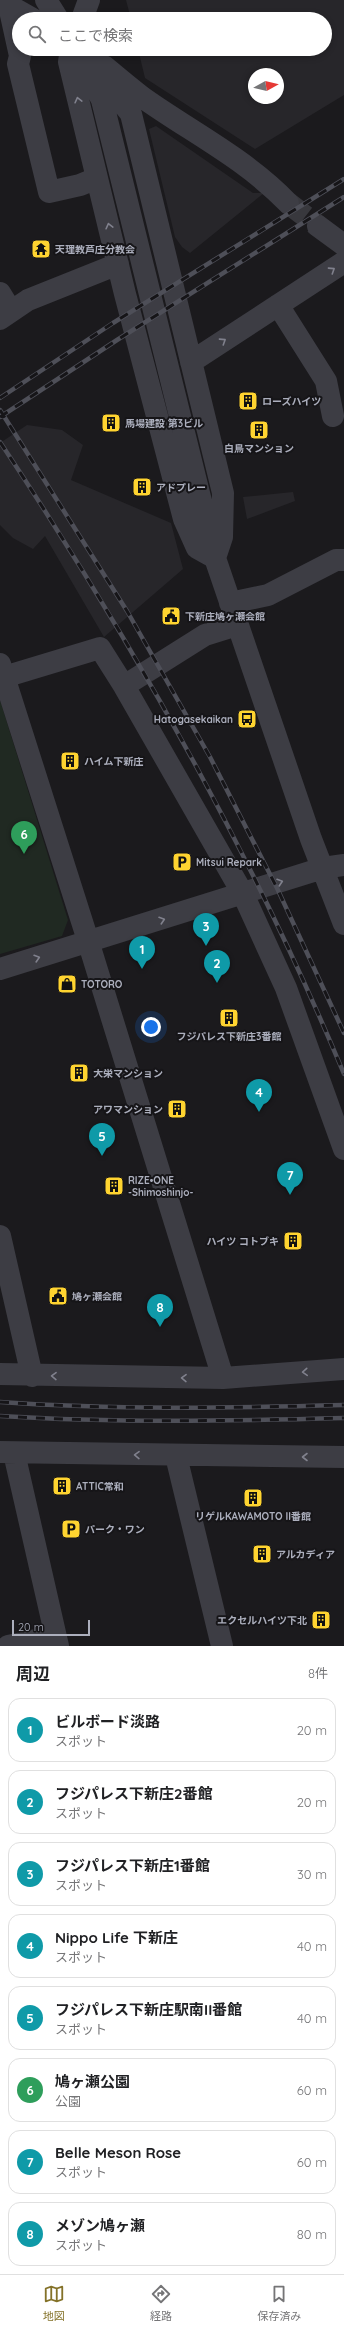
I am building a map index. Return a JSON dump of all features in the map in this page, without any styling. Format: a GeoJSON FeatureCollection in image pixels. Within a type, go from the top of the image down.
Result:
{"type":"FeatureCollection","features":[{"type":"Feature","properties":{"kind":"street"},"geometry":{"type":"LineString","coordinates":[[46,0],[54,12]]}},
{"type":"Feature","properties":{"kind":"street"},"geometry":{"type":"LineString","coordinates":[[85,12],[89,0]]}},
{"type":"Feature","properties":{"kind":"street"},"geometry":{"type":"LineString","coordinates":[[5,3],[21,12]]}},
{"type":"Feature","properties":{"kind":"street"},"geometry":{"type":"LineString","coordinates":[[5,3],[12,28]]}},
{"type":"Feature","properties":{"kind":"street"},"geometry":{"type":"LineString","coordinates":[[20,56],[18,64],[50,192],[80,185],[97,178]]}},
{"type":"Feature","properties":{"kind":"street"},"geometry":{"type":"LineString","coordinates":[[70,56],[69,62],[118,264],[184,519],[197,548],[215,558]]}},
{"type":"Feature","properties":{"kind":"street"},"geometry":{"type":"LineString","coordinates":[[81,56],[102,100],[215,558],[311,839],[334,866],[344,924]]}},
{"type":"Feature","properties":{"kind":"street"},"geometry":{"type":"LineString","coordinates":[[84,56],[131,114],[223,493],[222,536],[215,558]]}},
{"type":"Feature","properties":{"kind":"street"},"geometry":{"type":"LineString","coordinates":[[91,56],[142,97],[239,161],[273,187],[288,203]]}},
{"type":"Feature","properties":{"kind":"street"},"geometry":{"type":"LineString","coordinates":[[318,226],[344,245]]}},
{"type":"Feature","properties":{"kind":"street"},"geometry":{"type":"LineString","coordinates":[[190,362],[344,262]]}},
{"type":"Feature","properties":{"kind":"street"},"geometry":{"type":"LineString","coordinates":[[0,293],[5,315],[28,300],[118,264]]}},
{"type":"Feature","properties":{"kind":"street"},"geometry":{"type":"LineString","coordinates":[[278,305],[326,381],[333,416]]}},
{"type":"Feature","properties":{"kind":"street"},"geometry":{"type":"LineString","coordinates":[[230,603],[268,595],[336,560],[344,560]]}},
{"type":"Feature","properties":{"kind":"street"},"geometry":{"type":"LineString","coordinates":[[124,686],[205,635],[237,625]]}},
{"type":"Feature","properties":{"kind":"street"},"geometry":{"type":"LineString","coordinates":[[223,1378],[89,942],[2,670],[100,648],[124,686],[243,894],[286,988],[344,1150]]}},
{"type":"Feature","properties":{"kind":"street"},"geometry":{"type":"LineString","coordinates":[[0,969],[334,866]]}},
{"type":"Feature","properties":{"kind":"street"},"geometry":{"type":"LineString","coordinates":[[0,1236],[32,1376]]}},
{"type":"Feature","properties":{"kind":"street"},"geometry":{"type":"LineString","coordinates":[[0,1374],[32,1376],[223,1378],[344,1369]]}},
{"type":"Feature","properties":{"kind":"street"},"geometry":{"type":"LineString","coordinates":[[8,1646],[56,1641],[7,1452],[176,1456],[344,1457]]}},
{"type":"Feature","properties":{"kind":"street"},"geometry":{"type":"LineString","coordinates":[[176,1456],[222,1646]]}},
{"type":"Feature","properties":{"kind":"shaded area"},"geometry":{"type":"Polygon","coordinates":[[[126,0],[344,0],[344,95],[255,149],[145,78],[140,56],[332,56],[332,12],[129,12],[126,0]]]}},
{"type":"Feature","properties":{"kind":"shaded area"},"geometry":{"type":"Polygon","coordinates":[[[156,126],[253,193],[264,193],[190,253],[182,247],[175,237],[149,129],[156,126]]]}},
{"type":"Feature","properties":{"kind":"shaded area"},"geometry":{"type":"Polygon","coordinates":[[[27,425],[62,430],[83,445],[71,480],[171,523],[183,569],[104,637],[45,536],[33,549],[13,538],[0,525],[0,443],[27,425]]]}},
{"type":"Feature","properties":{"kind":"shaded area"},"geometry":{"type":"Polygon","coordinates":[[[293,492],[295,501],[247,519],[243,497],[293,492]]]}},
{"type":"Feature","properties":{"kind":"shaded area"},"geometry":{"type":"Polygon","coordinates":[[[0,700],[68,920],[62,936],[0,954],[0,700]]]}},
{"type":"Feature","properties":{"kind":"tunnel"},"geometry":{"type":"LineString","coordinates":[[288,203],[318,226]]}},
{"type":"Feature","properties":{"kind":"railway"},"geometry":{"type":"LineString","coordinates":[[0,398],[113,323],[344,179]]}},
{"type":"Feature","properties":{"kind":"railway"},"geometry":{"type":"LineString","coordinates":[[0,417],[117,340],[344,197]]}},
{"type":"Feature","properties":{"kind":"railway"},"geometry":{"type":"LineString","coordinates":[[0,410],[127,611],[210,757],[277,888],[344,1033]]}},
{"type":"Feature","properties":{"kind":"railway"},"geometry":{"type":"LineString","coordinates":[[0,442],[97,594],[187,750],[230,830],[270,910],[344,1074]]}},
{"type":"Feature","properties":{"kind":"railway"},"geometry":{"type":"LineString","coordinates":[[0,1402],[43,1405],[129,1407],[344,1405]]}},
{"type":"Feature","properties":{"kind":"railway"},"geometry":{"type":"LineString","coordinates":[[0,1416],[86,1420],[215,1421],[344,1418]]}},
{"type":"Feature","properties":{"kind":"place","name":"天理教芦庄分教会"},"geometry":{"type":"Point","coordinates":[41,249]}},
{"type":"Feature","properties":{"kind":"place","name":"ローズハイツ"},"geometry":{"type":"Point","coordinates":[248,401]}},
{"type":"Feature","properties":{"kind":"place","name":"馬場建設 第3ビル"},"geometry":{"type":"Point","coordinates":[111,423]}},
{"type":"Feature","properties":{"kind":"place","name":"白鳥マンション"},"geometry":{"type":"Point","coordinates":[259,430]}},
{"type":"Feature","properties":{"kind":"place","name":"アドプレー"},"geometry":{"type":"Point","coordinates":[142,487]}},
{"type":"Feature","properties":{"kind":"place","name":"下新庄鳩ヶ瀬会館"},"geometry":{"type":"Point","coordinates":[171,616]}},
{"type":"Feature","properties":{"kind":"place","name":"Hatogasekaikan"},"geometry":{"type":"Point","coordinates":[247,719]}},
{"type":"Feature","properties":{"kind":"place","name":"ハイム下新庄"},"geometry":{"type":"Point","coordinates":[70,761]}},
{"type":"Feature","properties":{"kind":"place","name":"鳩ヶ瀬公園"},"geometry":{"type":"Point","coordinates":[24,854]}},
{"type":"Feature","properties":{"kind":"place","name":"Mitsui Repark"},"geometry":{"type":"Point","coordinates":[182,862]}},
{"type":"Feature","properties":{"kind":"place","name":"フジパレス下新庄1番館"},"geometry":{"type":"Point","coordinates":[206,946]}},
{"type":"Feature","properties":{"kind":"place","name":"ビルボード淡路"},"geometry":{"type":"Point","coordinates":[142,969]}},
{"type":"Feature","properties":{"kind":"place","name":"フジパレス下新庄2番館"},"geometry":{"type":"Point","coordinates":[217,983]}},
{"type":"Feature","properties":{"kind":"place","name":"TOTORO"},"geometry":{"type":"Point","coordinates":[67,984]}},
{"type":"Feature","properties":{"kind":"place","name":"フジパレス下新庄3番館"},"geometry":{"type":"Point","coordinates":[229,1018]}},
{"type":"Feature","properties":{"kind":"place","name":"大栄マンション"},"geometry":{"type":"Point","coordinates":[79,1073]}},
{"type":"Feature","properties":{"kind":"place","name":"アワマンション"},"geometry":{"type":"Point","coordinates":[177,1109]}},
{"type":"Feature","properties":{"kind":"place","name":"Nippo Life 下新庄"},"geometry":{"type":"Point","coordinates":[259,1112]}},
{"type":"Feature","properties":{"kind":"place","name":"フジパレス下新庄駅南II番館"},"geometry":{"type":"Point","coordinates":[102,1156]}},
{"type":"Feature","properties":{"kind":"place","name":"RIZE•ONE -Shimoshinjo-"},"geometry":{"type":"Point","coordinates":[114,1186]}},
{"type":"Feature","properties":{"kind":"place","name":"Belle Meson Rose"},"geometry":{"type":"Point","coordinates":[290,1195]}},
{"type":"Feature","properties":{"kind":"place","name":"ハイツ コトブキ"},"geometry":{"type":"Point","coordinates":[293,1241]}},
{"type":"Feature","properties":{"kind":"place","name":"鳩ヶ瀬会館"},"geometry":{"type":"Point","coordinates":[58,1296]}},
{"type":"Feature","properties":{"kind":"place","name":"メゾン鳩ヶ瀬"},"geometry":{"type":"Point","coordinates":[160,1327]}},
{"type":"Feature","properties":{"kind":"place","name":"ATTIC常和"},"geometry":{"type":"Point","coordinates":[62,1486]}},
{"type":"Feature","properties":{"kind":"place","name":"リゲルKAWAMOTO II番館"},"geometry":{"type":"Point","coordinates":[253,1498]}},
{"type":"Feature","properties":{"kind":"place","name":"パーク・ワン"},"geometry":{"type":"Point","coordinates":[71,1529]}},
{"type":"Feature","properties":{"kind":"place","name":"アルカディア"},"geometry":{"type":"Point","coordinates":[262,1554]}},
{"type":"Feature","properties":{"kind":"place","name":"エクセルハイツ下北"},"geometry":{"type":"Point","coordinates":[321,1620]}}]}
